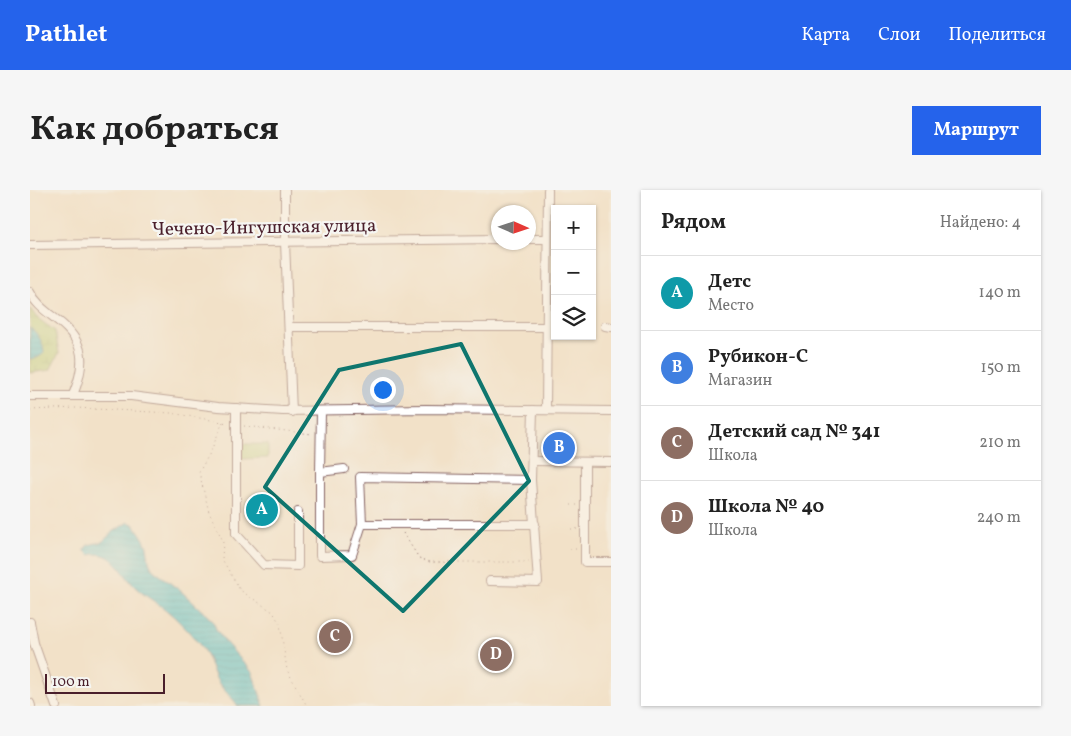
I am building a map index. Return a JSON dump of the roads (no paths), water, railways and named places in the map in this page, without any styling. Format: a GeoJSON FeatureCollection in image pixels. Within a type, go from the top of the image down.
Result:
{"type":"FeatureCollection","features":[{"type":"Feature","properties":{"kind":"street"},"geometry":{"type":"LineString","coordinates":[[285,190],[285,242],[292,412]]}},
{"type":"Feature","properties":{"kind":"street"},"geometry":{"type":"LineString","coordinates":[[546,410],[546,239],[548,190]]}},
{"type":"Feature","properties":{"kind":"street","name":"Чечено-Ингушская улица"},"geometry":{"type":"LineString","coordinates":[[30,245],[491,239]]}},
{"type":"Feature","properties":{"kind":"street"},"geometry":{"type":"LineString","coordinates":[[536,239],[546,239]]}},
{"type":"Feature","properties":{"kind":"street"},"geometry":{"type":"LineString","coordinates":[[30,292],[43,310],[59,322],[78,342],[82,362],[81,376],[73,395]]}},
{"type":"Feature","properties":{"kind":"street"},"geometry":{"type":"LineString","coordinates":[[288,328],[546,326]]}},
{"type":"Feature","properties":{"kind":"street"},"geometry":{"type":"LineString","coordinates":[[30,396],[131,396],[236,408],[292,412],[426,409],[611,411]]}},
{"type":"Feature","properties":{"kind":"street"},"geometry":{"type":"LineString","coordinates":[[236,408],[236,534],[264,565],[298,566],[298,512]]}},
{"type":"Feature","properties":{"kind":"street"},"geometry":{"type":"LineString","coordinates":[[490,581],[538,582],[531,480],[533,410]]}},
{"type":"Feature","properties":{"kind":"street"},"geometry":{"type":"LineString","coordinates":[[320,412],[320,556],[352,555],[362,524],[360,478],[531,480]]}},
{"type":"Feature","properties":{"kind":"street"},"geometry":{"type":"LineString","coordinates":[[532,461],[611,462]]}},
{"type":"Feature","properties":{"kind":"street"},"geometry":{"type":"LineString","coordinates":[[585,462],[585,562],[611,562]]}},
{"type":"Feature","properties":{"kind":"street"},"geometry":{"type":"LineString","coordinates":[[320,472],[344,469]]}},
{"type":"Feature","properties":{"kind":"street"},"geometry":{"type":"LineString","coordinates":[[362,524],[535,524]]}},
{"type":"Feature","properties":{"kind":"street"},"geometry":{"type":"LineString","coordinates":[[30,622],[34,643],[56,706]]}},
{"type":"Feature","properties":{"kind":"water"},"geometry":{"type":"Polygon","coordinates":[[[30,328],[40,339],[44,353],[39,357],[30,359],[30,328]]]}},
{"type":"Feature","properties":{"kind":"water"},"geometry":{"type":"Polygon","coordinates":[[[128,522],[133,524],[144,539],[153,570],[182,592],[213,621],[216,629],[227,644],[252,672],[264,706],[238,706],[218,682],[206,654],[182,625],[164,608],[136,588],[111,559],[98,554],[89,555],[84,550],[88,545],[102,542],[128,522]]]}},
{"type":"Feature","properties":{"kind":"place","name":"Рубикон-С"},"geometry":{"type":"Point","coordinates":[559,448]}},
{"type":"Feature","properties":{"kind":"place","name":"Детс"},"geometry":{"type":"Point","coordinates":[262,510]}},
{"type":"Feature","properties":{"kind":"place","name":"Детский сад № 341"},"geometry":{"type":"Point","coordinates":[335,637]}},
{"type":"Feature","properties":{"kind":"place","name":"Школа № 40"},"geometry":{"type":"Point","coordinates":[496,655]}}]}
